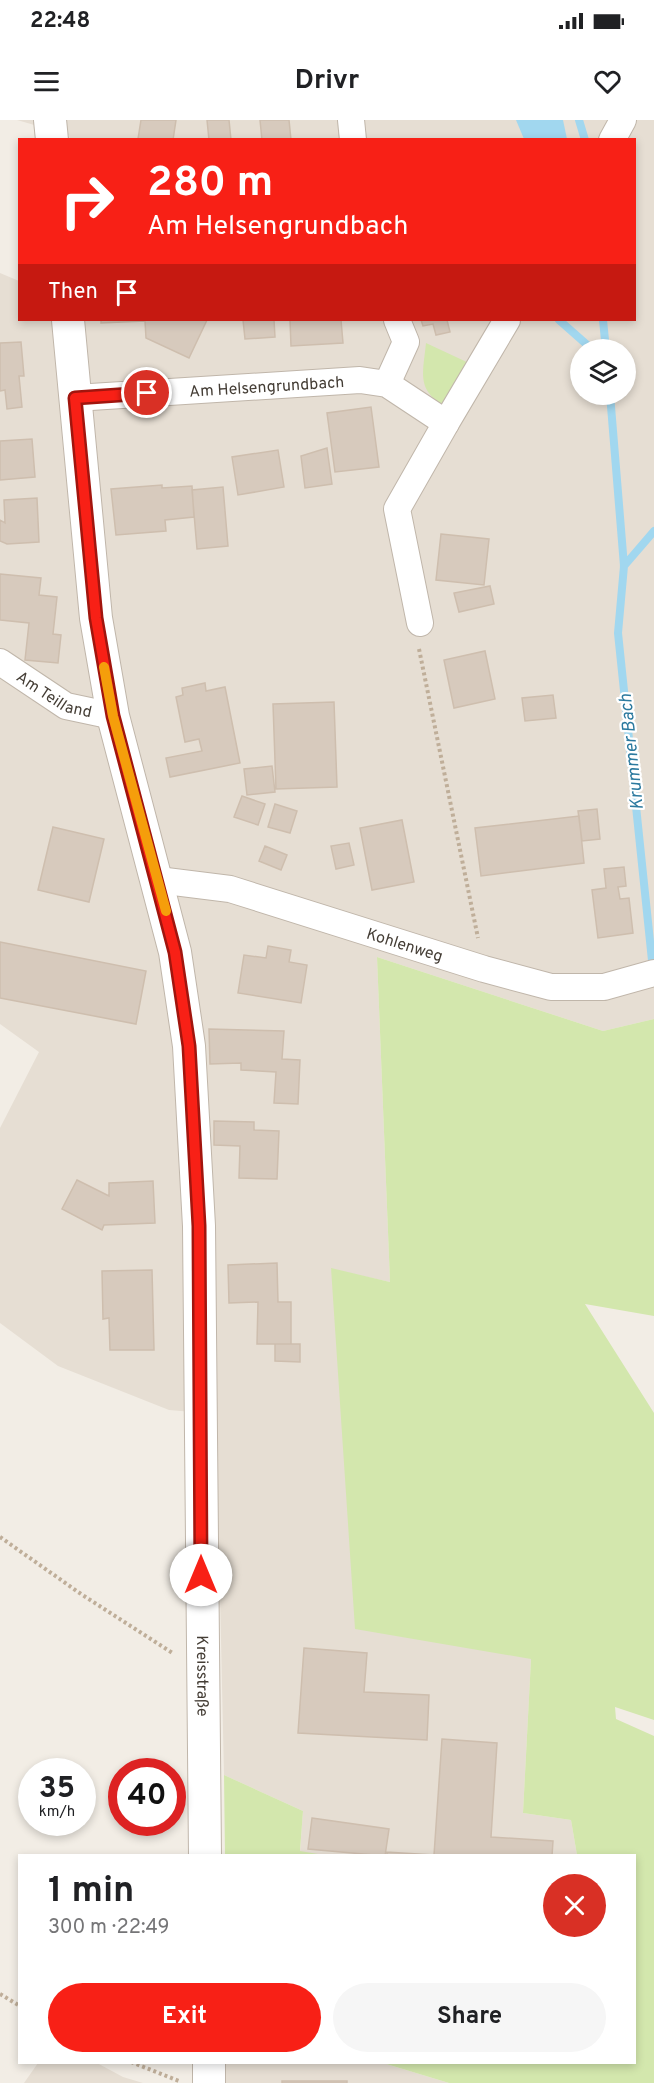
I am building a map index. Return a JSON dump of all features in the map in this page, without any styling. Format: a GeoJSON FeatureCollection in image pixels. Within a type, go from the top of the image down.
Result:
{"type":"FeatureCollection","features":[{"type":"Feature","properties":{"kind":"street"},"geometry":{"type":"LineString","coordinates":[[50,120],[52,138]]}},
{"type":"Feature","properties":{"kind":"street"},"geometry":{"type":"LineString","coordinates":[[351,120],[353,138]]}},
{"type":"Feature","properties":{"kind":"street"},"geometry":{"type":"LineString","coordinates":[[613,138],[623,120]]}},
{"type":"Feature","properties":{"kind":"street","name":"Kreisstraße"},"geometry":{"type":"LineString","coordinates":[[68,321],[96,618],[113,716],[159,880],[175,952],[189,1046],[199,1226],[201,1668],[205,1854]]}},
{"type":"Feature","properties":{"kind":"street"},"geometry":{"type":"LineString","coordinates":[[387,384],[406,342],[398,321]]}},
{"type":"Feature","properties":{"kind":"street"},"geometry":{"type":"LineString","coordinates":[[420,623],[397,509],[506,321]]}},
{"type":"Feature","properties":{"kind":"street","name":"Am Helsengrundbach"},"geometry":{"type":"LineString","coordinates":[[75,398],[360,380],[387,384],[446,423]]}},
{"type":"Feature","properties":{"kind":"street","name":"Am Teilland"},"geometry":{"type":"LineString","coordinates":[[0,662],[66,706],[113,716]]}},
{"type":"Feature","properties":{"kind":"street","name":"Kohlenweg"},"geometry":{"type":"LineString","coordinates":[[159,880],[230,889],[484,969],[551,987],[604,987],[650,974]]}},
{"type":"Feature","properties":{"kind":"street"},"geometry":{"type":"LineString","coordinates":[[209,2064],[209,2083]]}},
{"type":"Feature","properties":{"kind":"path"},"geometry":{"type":"LineString","coordinates":[[420,623],[418,644],[429,708],[484,969]]}},
{"type":"Feature","properties":{"kind":"path"},"geometry":{"type":"LineString","coordinates":[[0,1537],[154,1643],[201,1668]]}},
{"type":"Feature","properties":{"kind":"path"},"geometry":{"type":"LineString","coordinates":[[0,1994],[18,2005]]}},
{"type":"Feature","properties":{"kind":"path"},"geometry":{"type":"LineString","coordinates":[[136,2064],[185,2083]]}},
{"type":"Feature","properties":{"kind":"shaded area"},"geometry":{"type":"Polygon","coordinates":[[[17,120],[654,120],[654,1019],[603,1031],[377,957],[390,1282],[331,1269],[531,1659],[523,1813],[571,1820],[577,1854],[312,1854],[300,1852],[303,1811],[224,1775],[216,1414],[169,1410],[58,1366],[0,1323],[0,1128],[39,1052],[0,1024],[0,273],[18,281],[18,321],[636,321],[636,138],[70,138],[69,135],[17,120]]]}},
{"type":"Feature","properties":{"kind":"shaded area"},"geometry":{"type":"Polygon","coordinates":[[[37,2064],[99,2064],[123,2077],[143,2083],[24,2083],[37,2064]]]}},
{"type":"Feature","properties":{"kind":"shaded area"},"geometry":{"type":"Polygon","coordinates":[[[226,2064],[386,2064],[449,2083],[225,2083],[226,2064]]]}},
{"type":"Feature","properties":{"kind":"green space"},"geometry":{"type":"Polygon","coordinates":[[[426,343],[471,364],[445,406],[429,394],[425,387],[423,372],[426,343]]]}},
{"type":"Feature","properties":{"kind":"green space"},"geometry":{"type":"Polygon","coordinates":[[[377,957],[603,1031],[654,1019],[654,1316],[585,1304],[654,1413],[654,1720],[615,1707],[616,1719],[654,1736],[654,2083],[449,2083],[386,2064],[636,2064],[636,1854],[577,1854],[571,1820],[523,1813],[531,1659],[355,1629],[331,1268],[390,1282],[377,957]]]}},
{"type":"Feature","properties":{"kind":"green space"},"geometry":{"type":"Polygon","coordinates":[[[224,1775],[303,1811],[300,1851],[318,1854],[225,1854],[224,1775]]]}},
{"type":"Feature","properties":{"kind":"water"},"geometry":{"type":"Polygon","coordinates":[[[516,120],[563,120],[567,138],[524,138],[516,120]]]}},
{"type":"Feature","properties":{"kind":"building"},"geometry":{"type":"Polygon","coordinates":[[[141,120],[176,120],[173,138],[138,138],[141,120]]]}},
{"type":"Feature","properties":{"kind":"building"},"geometry":{"type":"Polygon","coordinates":[[[207,120],[229,120],[231,138],[209,138],[207,120]]]}},
{"type":"Feature","properties":{"kind":"building"},"geometry":{"type":"Polygon","coordinates":[[[260,120],[289,120],[291,138],[262,138],[260,120]]]}},
{"type":"Feature","properties":{"kind":"building"},"geometry":{"type":"Polygon","coordinates":[[[101,321],[145,321],[101,323],[101,321]]]}},
{"type":"Feature","properties":{"kind":"building"},"geometry":{"type":"Polygon","coordinates":[[[145,321],[207,321],[189,358],[146,338],[145,321]]]}},
{"type":"Feature","properties":{"kind":"building"},"geometry":{"type":"Polygon","coordinates":[[[243,321],[274,321],[275,337],[245,339],[243,321]]]}},
{"type":"Feature","properties":{"kind":"building"},"geometry":{"type":"Polygon","coordinates":[[[290,321],[341,321],[343,343],[291,346],[290,321]]]}},
{"type":"Feature","properties":{"kind":"building"},"geometry":{"type":"Polygon","coordinates":[[[421,321],[447,321],[450,332],[436,335],[433,324],[423,326],[421,321]]]}},
{"type":"Feature","properties":{"kind":"building"},"geometry":{"type":"Polygon","coordinates":[[[21,342],[24,376],[19,376],[22,407],[7,409],[5,390],[0,391],[0,343],[21,342]]]}},
{"type":"Feature","properties":{"kind":"building"},"geometry":{"type":"Polygon","coordinates":[[[371,407],[379,467],[335,472],[327,413],[371,407]]]}},
{"type":"Feature","properties":{"kind":"building"},"geometry":{"type":"Polygon","coordinates":[[[32,439],[35,477],[0,480],[0,441],[32,439]]]}},
{"type":"Feature","properties":{"kind":"building"},"geometry":{"type":"Polygon","coordinates":[[[327,448],[332,484],[305,488],[301,456],[327,448]]]}},
{"type":"Feature","properties":{"kind":"building"},"geometry":{"type":"Polygon","coordinates":[[[278,450],[284,487],[238,495],[232,457],[278,450]]]}},
{"type":"Feature","properties":{"kind":"building"},"geometry":{"type":"Polygon","coordinates":[[[162,485],[162,488],[192,486],[194,517],[165,520],[166,531],[116,535],[111,489],[162,485]]]}},
{"type":"Feature","properties":{"kind":"building"},"geometry":{"type":"Polygon","coordinates":[[[223,487],[228,546],[197,549],[192,490],[223,487]]]}},
{"type":"Feature","properties":{"kind":"building"},"geometry":{"type":"Polygon","coordinates":[[[37,498],[39,542],[7,544],[0,541],[0,520],[5,523],[4,500],[37,498]]]}},
{"type":"Feature","properties":{"kind":"building"},"geometry":{"type":"Polygon","coordinates":[[[441,534],[489,539],[484,585],[436,580],[441,534]]]}},
{"type":"Feature","properties":{"kind":"building"},"geometry":{"type":"Polygon","coordinates":[[[0,574],[41,578],[39,595],[57,597],[53,634],[61,635],[58,663],[25,660],[29,623],[0,620],[0,574]]]}},
{"type":"Feature","properties":{"kind":"building"},"geometry":{"type":"Polygon","coordinates":[[[490,586],[494,604],[459,612],[454,593],[490,586]]]}},
{"type":"Feature","properties":{"kind":"building"},"geometry":{"type":"Polygon","coordinates":[[[485,651],[495,699],[454,708],[444,660],[485,651]]]}},
{"type":"Feature","properties":{"kind":"building"},"geometry":{"type":"Polygon","coordinates":[[[205,683],[206,691],[225,687],[240,763],[170,777],[166,758],[202,751],[199,739],[185,742],[176,697],[183,695],[182,688],[205,683]]]}},
{"type":"Feature","properties":{"kind":"building"},"geometry":{"type":"Polygon","coordinates":[[[553,695],[556,718],[525,721],[522,698],[553,695]]]}},
{"type":"Feature","properties":{"kind":"building"},"geometry":{"type":"Polygon","coordinates":[[[334,702],[337,787],[276,789],[273,704],[334,702]]]}},
{"type":"Feature","properties":{"kind":"building"},"geometry":{"type":"Polygon","coordinates":[[[272,766],[275,792],[247,795],[244,769],[272,766]]]}},
{"type":"Feature","properties":{"kind":"building"},"geometry":{"type":"Polygon","coordinates":[[[242,796],[265,804],[258,825],[234,817],[242,796]]]}},
{"type":"Feature","properties":{"kind":"building"},"geometry":{"type":"Polygon","coordinates":[[[275,804],[297,811],[290,833],[268,827],[275,804]]]}},
{"type":"Feature","properties":{"kind":"building"},"geometry":{"type":"Polygon","coordinates":[[[597,809],[600,839],[582,841],[578,811],[597,809]]]}},
{"type":"Feature","properties":{"kind":"building"},"geometry":{"type":"Polygon","coordinates":[[[579,816],[584,863],[481,876],[475,828],[579,816]]]}},
{"type":"Feature","properties":{"kind":"building"},"geometry":{"type":"Polygon","coordinates":[[[402,820],[414,882],[372,890],[360,828],[402,820]]]}},
{"type":"Feature","properties":{"kind":"building"},"geometry":{"type":"Polygon","coordinates":[[[53,827],[104,839],[89,902],[38,890],[53,827]]]}},
{"type":"Feature","properties":{"kind":"building"},"geometry":{"type":"Polygon","coordinates":[[[349,843],[354,865],[336,869],[331,846],[349,843]]]}},
{"type":"Feature","properties":{"kind":"building"},"geometry":{"type":"Polygon","coordinates":[[[265,846],[287,855],[281,870],[259,861],[265,846]]]}},
{"type":"Feature","properties":{"kind":"building"},"geometry":{"type":"Polygon","coordinates":[[[624,867],[626,886],[618,887],[620,899],[629,898],[633,933],[598,938],[592,890],[606,888],[604,869],[624,867]]]}},
{"type":"Feature","properties":{"kind":"building"},"geometry":{"type":"Polygon","coordinates":[[[0,942],[146,971],[136,1024],[0,998],[0,942]]]}},
{"type":"Feature","properties":{"kind":"building"},"geometry":{"type":"Polygon","coordinates":[[[268,946],[291,950],[289,962],[307,965],[301,1003],[238,993],[244,955],[266,958],[268,946]]]}},
{"type":"Feature","properties":{"kind":"building"},"geometry":{"type":"Polygon","coordinates":[[[209,1029],[284,1031],[282,1059],[300,1060],[298,1104],[274,1103],[276,1072],[241,1070],[241,1063],[210,1064],[209,1029]]]}},
{"type":"Feature","properties":{"kind":"building"},"geometry":{"type":"Polygon","coordinates":[[[214,1121],[254,1122],[254,1130],[279,1131],[277,1179],[239,1178],[240,1146],[214,1145],[214,1121]]]}},
{"type":"Feature","properties":{"kind":"building"},"geometry":{"type":"Polygon","coordinates":[[[77,1180],[109,1196],[109,1183],[153,1181],[155,1223],[104,1225],[102,1230],[62,1209],[77,1180]]]}},
{"type":"Feature","properties":{"kind":"building"},"geometry":{"type":"Polygon","coordinates":[[[277,1263],[278,1302],[291,1302],[291,1344],[257,1344],[258,1302],[229,1303],[228,1265],[277,1263]]]}},
{"type":"Feature","properties":{"kind":"building"},"geometry":{"type":"Polygon","coordinates":[[[152,1270],[154,1350],[110,1350],[109,1318],[103,1319],[102,1271],[152,1270]]]}},
{"type":"Feature","properties":{"kind":"building"},"geometry":{"type":"Polygon","coordinates":[[[275,1344],[300,1344],[300,1362],[275,1361],[275,1344]]]}},
{"type":"Feature","properties":{"kind":"building"},"geometry":{"type":"Polygon","coordinates":[[[304,1648],[367,1653],[364,1692],[429,1695],[427,1740],[298,1733],[304,1648]]]}},
{"type":"Feature","properties":{"kind":"building"},"geometry":{"type":"Polygon","coordinates":[[[442,1739],[497,1743],[491,1837],[553,1841],[552,1854],[434,1854],[442,1739]]]}},
{"type":"Feature","properties":{"kind":"building"},"geometry":{"type":"Polygon","coordinates":[[[312,1818],[389,1829],[385,1854],[308,1849],[312,1818]]]}},
{"type":"Feature","properties":{"kind":"building"},"geometry":{"type":"Polygon","coordinates":[[[387,1852],[418,1854],[387,1854],[387,1852]]]}},
{"type":"Feature","properties":{"kind":"building"},"geometry":{"type":"Polygon","coordinates":[[[282,2081],[347,2081],[347,2083],[282,2083],[282,2081]]]}},
{"type":"Feature","properties":{"kind":"waterway"},"geometry":{"type":"LineString","coordinates":[[579,120],[584,138]]}},
{"type":"Feature","properties":{"kind":"waterway"},"geometry":{"type":"LineString","coordinates":[[560,321],[581,339]]}},
{"type":"Feature","properties":{"kind":"waterway"},"geometry":{"type":"LineString","coordinates":[[603,321],[605,339]]}},
{"type":"Feature","properties":{"kind":"waterway","name":"Krummer Bach"},"geometry":{"type":"LineString","coordinates":[[611,405],[624,566],[618,633],[653,970]]}},
{"type":"Feature","properties":{"kind":"waterway"},"geometry":{"type":"LineString","coordinates":[[624,566],[654,531]]}},
{"type":"Feature","properties":{"kind":"slow traffic"},"geometry":{"type":"LineString","coordinates":[[104,667],[113,716],[166,911]]}},
{"type":"Feature","properties":{"kind":"route"},"geometry":{"type":"LineString","coordinates":[[147,393],[75,398],[96,618],[113,716],[159,880],[175,952],[189,1046],[199,1226],[201,1575]]}}]}
